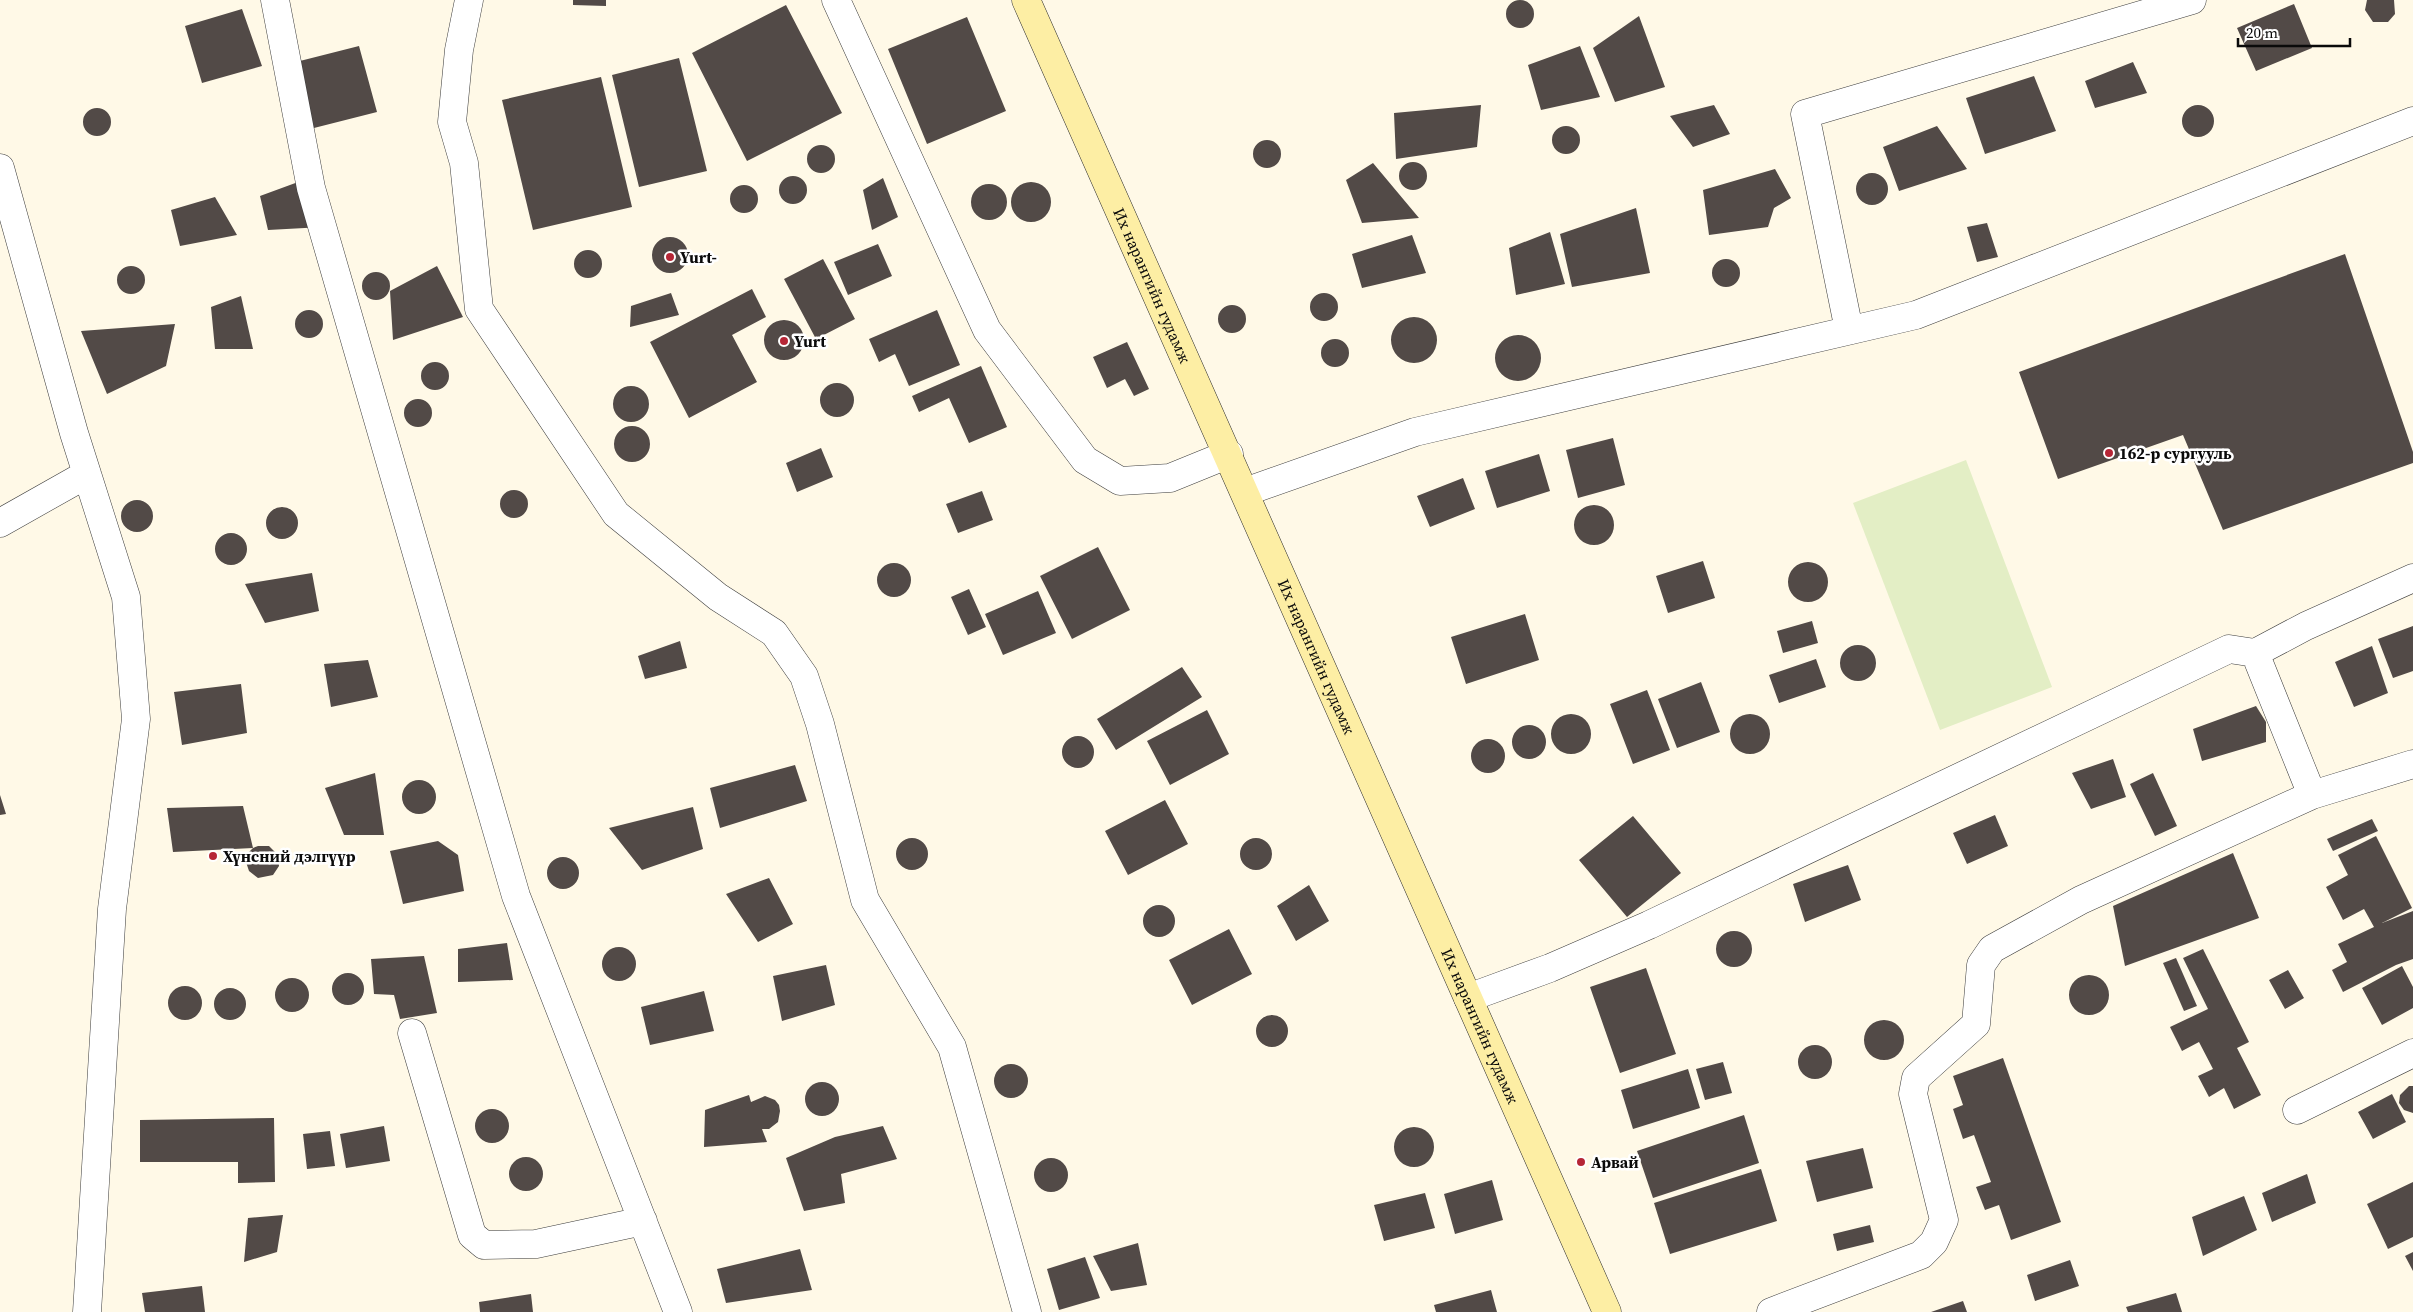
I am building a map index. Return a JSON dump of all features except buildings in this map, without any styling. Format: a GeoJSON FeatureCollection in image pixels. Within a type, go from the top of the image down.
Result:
{"type":"FeatureCollection","features":[{"type":"Feature","properties":{"kind":"main road","name":"Их нарангийн гудамж"},"geometry":{"type":"LineString","coordinates":[[1026,0],[1229,454],[1607,1312]]}},
{"type":"Feature","properties":{"kind":"street"},"geometry":{"type":"LineString","coordinates":[[275,0],[309,178],[516,896],[678,1312]]}},
{"type":"Feature","properties":{"kind":"street"},"geometry":{"type":"LineString","coordinates":[[469,0],[459,50],[452,122],[464,163],[479,309],[616,514],[718,598],[774,633],[804,676],[820,724],[865,900],[952,1048],[1027,1312]]}},
{"type":"Feature","properties":{"kind":"street"},"geometry":{"type":"LineString","coordinates":[[836,0],[987,330],[1085,460],[1120,480],[1170,478],[1229,454]]}},
{"type":"Feature","properties":{"kind":"street"},"geometry":{"type":"LineString","coordinates":[[1849,330],[1805,114],[2192,0]]}},
{"type":"Feature","properties":{"kind":"street"},"geometry":{"type":"LineString","coordinates":[[1245,492],[1415,432],[1916,315],[2413,121]]}},
{"type":"Feature","properties":{"kind":"street"},"geometry":{"type":"LineString","coordinates":[[1,180],[87,474],[126,598],[136,719],[112,909],[87,1312]]}},
{"type":"Feature","properties":{"kind":"street"},"geometry":{"type":"LineString","coordinates":[[0,523],[87,474]]}},
{"type":"Feature","properties":{"kind":"street"},"geometry":{"type":"LineString","coordinates":[[1468,998],[1550,968],[1649,925],[2229,649],[2255,653],[2306,626],[2413,578]]}},
{"type":"Feature","properties":{"kind":"street"},"geometry":{"type":"LineString","coordinates":[[2255,653],[2312,796]]}},
{"type":"Feature","properties":{"kind":"street"},"geometry":{"type":"LineString","coordinates":[[1771,1312],[1921,1255],[1934,1242],[1944,1220],[1913,1094],[1916,1078],[1976,1024],[1981,964],[1992,949],[2082,900],[2312,796],[2413,764]]}},
{"type":"Feature","properties":{"kind":"street"},"geometry":{"type":"LineString","coordinates":[[412,1033],[472,1235],[484,1245],[536,1244],[643,1221]]}},
{"type":"Feature","properties":{"kind":"street"},"geometry":{"type":"LineString","coordinates":[[2297,1110],[2413,1053]]}},
{"type":"Feature","properties":{"kind":"green space"},"geometry":{"type":"Polygon","coordinates":[[[1966,460],[2052,687],[1940,730],[1853,503],[1966,460]]]}},
{"type":"Feature","properties":{"kind":"place","name":"Yurt-"},"geometry":{"type":"Point","coordinates":[670,257]}},
{"type":"Feature","properties":{"kind":"place","name":"Yurt"},"geometry":{"type":"Point","coordinates":[784,341]}},
{"type":"Feature","properties":{"kind":"place","name":"162-р сургууль"},"geometry":{"type":"Point","coordinates":[2109,453]}},
{"type":"Feature","properties":{"kind":"place","name":"Хүнсний дэлгүүр"},"geometry":{"type":"Point","coordinates":[213,856]}},
{"type":"Feature","properties":{"kind":"place","name":"Арвай"},"geometry":{"type":"Point","coordinates":[1581,1162]}}]}
